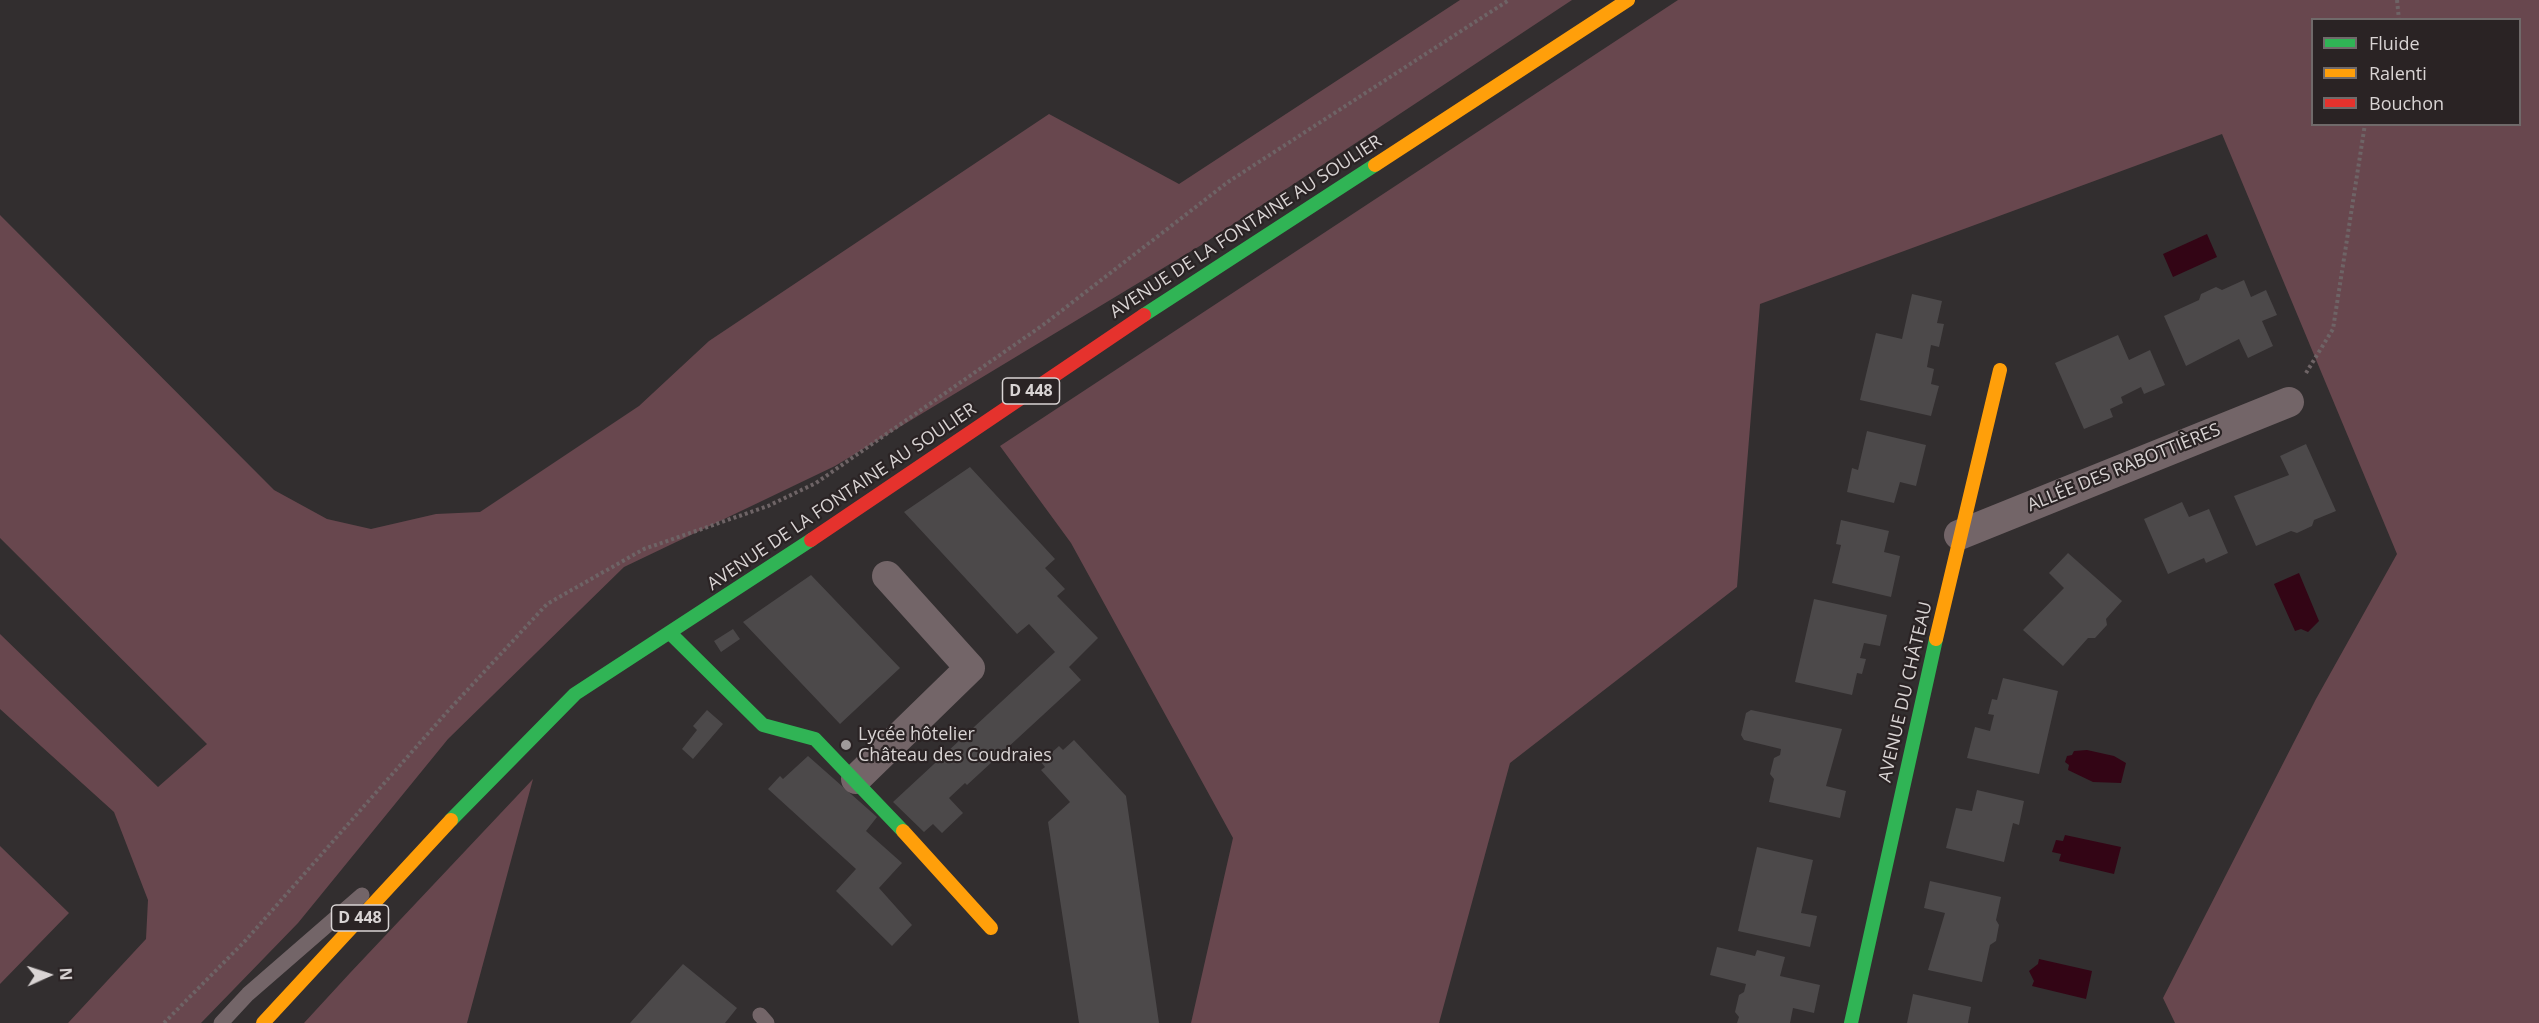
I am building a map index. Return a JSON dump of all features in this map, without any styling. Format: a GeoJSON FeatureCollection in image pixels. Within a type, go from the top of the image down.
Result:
{"type":"FeatureCollection","features":[{"type":"Feature","properties":{"kind":"main road","name":"AVENUE DE LA FONTAINE AU SOULIER"},"geometry":{"type":"LineString","coordinates":[[263,1023],[458,813],[575,694],[670,633],[1163,302],[1628,0]]}},
{"type":"Feature","properties":{"kind":"main road","name":"AVENUE DU CHÂTEAU"},"geometry":{"type":"LineString","coordinates":[[1851,1023],[1959,535],[2000,370]]}},
{"type":"Feature","properties":{"kind":"main road"},"geometry":{"type":"LineString","coordinates":[[670,633],[763,725],[815,739],[856,779],[991,928]]}},
{"type":"Feature","properties":{"kind":"street","name":"ALLÉE DES RABOTTIÈRES"},"geometry":{"type":"LineString","coordinates":[[1959,535],[2289,402]]}},
{"type":"Feature","properties":{"kind":"street"},"geometry":{"type":"LineString","coordinates":[[856,779],[970,668],[887,576]]}},
{"type":"Feature","properties":{"kind":"lane"},"geometry":{"type":"LineString","coordinates":[[221,1023],[248,994],[458,813]]}},
{"type":"Feature","properties":{"kind":"path"},"geometry":{"type":"LineString","coordinates":[[164,1023],[246,940],[547,604],[644,549],[768,506],[816,483],[1043,325],[1228,182],[1509,0]]}},
{"type":"Feature","properties":{"kind":"path"},"geometry":{"type":"LineString","coordinates":[[2397,0],[2399,18]]}},
{"type":"Feature","properties":{"kind":"path"},"geometry":{"type":"LineString","coordinates":[[2289,402],[2333,329],[2365,126]]}},
{"type":"Feature","properties":{"kind":"shaded area"},"geometry":{"type":"Polygon","coordinates":[[[1460,0],[1572,0],[1203,244],[835,466],[624,567],[448,739],[298,923],[201,1023],[68,1023],[146,939],[148,900],[114,812],[0,709],[0,634],[158,787],[207,744],[0,538],[0,215],[274,490],[327,519],[371,529],[436,514],[480,512],[639,406],[709,341],[1049,114],[1179,184],[1460,0]]]}},
{"type":"Feature","properties":{"kind":"shaded area"},"geometry":{"type":"Polygon","coordinates":[[[1678,0],[2539,0],[2539,1023],[2175,1023],[2163,998],[2316,699],[2397,554],[2222,134],[1760,304],[1737,587],[1510,763],[1439,1023],[1191,1023],[1233,838],[1071,543],[1000,446],[1678,0]]]}},
{"type":"Feature","properties":{"kind":"shaded area"},"geometry":{"type":"Polygon","coordinates":[[[2207,234],[2217,257],[2173,277],[2163,254],[2207,234]]]}},
{"type":"Feature","properties":{"kind":"shaded area"},"geometry":{"type":"Polygon","coordinates":[[[2299,573],[2319,621],[2308,632],[2301,629],[2295,631],[2274,584],[2299,573]]]}},
{"type":"Feature","properties":{"kind":"shaded area"},"geometry":{"type":"Polygon","coordinates":[[[2087,750],[2114,756],[2126,763],[2121,783],[2093,782],[2068,770],[2069,765],[2065,762],[2067,756],[2072,755],[2074,751],[2087,750]]]}},
{"type":"Feature","properties":{"kind":"shaded area"},"geometry":{"type":"Polygon","coordinates":[[[533,779],[467,1023],[304,1023],[350,973],[533,779]]]}},
{"type":"Feature","properties":{"kind":"shaded area"},"geometry":{"type":"Polygon","coordinates":[[[2065,835],[2121,847],[2114,874],[2059,861],[2061,854],[2052,852],[2056,840],[2063,841],[2065,835]]]}},
{"type":"Feature","properties":{"kind":"shaded area"},"geometry":{"type":"Polygon","coordinates":[[[0,846],[69,913],[0,984],[0,846]]]}},
{"type":"Feature","properties":{"kind":"shaded area"},"geometry":{"type":"Polygon","coordinates":[[[2039,959],[2092,971],[2086,999],[2032,986],[2034,981],[2029,971],[2038,964],[2039,959]]]}},
{"type":"Feature","properties":{"kind":"building"},"geometry":{"type":"Polygon","coordinates":[[[2244,280],[2251,297],[2266,290],[2277,315],[2262,321],[2273,346],[2248,358],[2239,339],[2186,366],[2164,316],[2199,300],[2201,294],[2216,287],[2222,290],[2244,280]]]}},
{"type":"Feature","properties":{"kind":"building"},"geometry":{"type":"Polygon","coordinates":[[[1912,294],[1942,301],[1937,323],[1944,324],[1939,347],[1931,345],[1927,367],[1934,369],[1931,384],[1939,386],[1931,416],[1860,400],[1876,333],[1902,339],[1912,294]]]}},
{"type":"Feature","properties":{"kind":"building"},"geometry":{"type":"Polygon","coordinates":[[[2118,335],[2129,360],[2150,350],[2165,385],[2144,394],[2141,387],[2121,397],[2123,403],[2110,409],[2113,417],[2084,429],[2055,363],[2118,335]]]}},
{"type":"Feature","properties":{"kind":"building"},"geometry":{"type":"Polygon","coordinates":[[[1867,431],[1926,445],[1916,486],[1900,482],[1894,503],[1847,492],[1852,468],[1858,470],[1867,431]]]}},
{"type":"Feature","properties":{"kind":"building"},"geometry":{"type":"Polygon","coordinates":[[[2306,444],[2336,511],[2314,520],[2312,526],[2297,533],[2291,531],[2256,546],[2234,496],[2289,475],[2280,456],[2306,444]]]}},
{"type":"Feature","properties":{"kind":"building"},"geometry":{"type":"Polygon","coordinates":[[[970,467],[1055,559],[1045,568],[1065,589],[1057,596],[1098,638],[1069,667],[1081,680],[967,785],[965,783],[949,798],[963,813],[942,833],[933,824],[924,832],[893,802],[1055,652],[1029,624],[1017,634],[904,512],[970,467]]]}},
{"type":"Feature","properties":{"kind":"building"},"geometry":{"type":"Polygon","coordinates":[[[2182,502],[2189,517],[2209,509],[2228,553],[2206,563],[2204,558],[2168,574],[2144,519],[2182,502]]]}},
{"type":"Feature","properties":{"kind":"building"},"geometry":{"type":"Polygon","coordinates":[[[1841,520],[1889,531],[1884,552],[1900,556],[1891,597],[1832,583],[1841,545],[1836,544],[1841,520]]]}},
{"type":"Feature","properties":{"kind":"building"},"geometry":{"type":"Polygon","coordinates":[[[2068,553],[2122,601],[2106,619],[2107,625],[2095,638],[2088,638],[2063,666],[2023,630],[2064,588],[2049,573],[2068,553]]]}},
{"type":"Feature","properties":{"kind":"building"},"geometry":{"type":"Polygon","coordinates":[[[811,575],[900,668],[840,724],[743,622],[811,575]]]}},
{"type":"Feature","properties":{"kind":"building"},"geometry":{"type":"Polygon","coordinates":[[[1814,599],[1887,615],[1880,646],[1864,643],[1860,658],[1866,659],[1862,674],[1857,673],[1852,695],[1795,682],[1814,599]]]}},
{"type":"Feature","properties":{"kind":"building"},"geometry":{"type":"Polygon","coordinates":[[[733,629],[740,639],[721,652],[714,641],[733,629]]]}},
{"type":"Feature","properties":{"kind":"building"},"geometry":{"type":"Polygon","coordinates":[[[2003,678],[2058,691],[2039,774],[1967,758],[1975,727],[1990,731],[1994,715],[1988,714],[1992,699],[1997,700],[2003,678]]]}},
{"type":"Feature","properties":{"kind":"building"},"geometry":{"type":"Polygon","coordinates":[[[707,710],[723,724],[693,759],[682,749],[697,730],[693,726],[707,710]]]}},
{"type":"Feature","properties":{"kind":"building"},"geometry":{"type":"Polygon","coordinates":[[[1751,710],[1842,729],[1826,786],[1846,791],[1840,818],[1769,802],[1774,779],[1770,774],[1774,758],[1780,755],[1781,749],[1744,740],[1741,735],[1746,713],[1751,710]]]}},
{"type":"Feature","properties":{"kind":"building"},"geometry":{"type":"Polygon","coordinates":[[[1074,740],[1126,796],[1159,1023],[1079,1023],[1048,822],[1070,802],[1041,770],[1045,767],[1041,762],[1059,746],[1063,750],[1074,740]]]}},
{"type":"Feature","properties":{"kind":"building"},"geometry":{"type":"Polygon","coordinates":[[[808,756],[877,817],[866,831],[902,863],[879,888],[912,925],[892,946],[836,891],[856,869],[768,789],[780,776],[783,779],[808,756]]]}},
{"type":"Feature","properties":{"kind":"building"},"geometry":{"type":"Polygon","coordinates":[[[1977,790],[2024,801],[2019,825],[2013,823],[2004,862],[1946,848],[1956,808],[1972,811],[1977,790]]]}},
{"type":"Feature","properties":{"kind":"building"},"geometry":{"type":"Polygon","coordinates":[[[1757,847],[1813,860],[1801,913],[1817,916],[1810,947],[1738,931],[1757,847]]]}},
{"type":"Feature","properties":{"kind":"building"},"geometry":{"type":"Polygon","coordinates":[[[1930,881],[2001,897],[1996,920],[1999,925],[1996,941],[1990,945],[1982,982],[1928,970],[1945,913],[1924,908],[1930,881]]]}},
{"type":"Feature","properties":{"kind":"building"},"geometry":{"type":"Polygon","coordinates":[[[1717,947],[1755,956],[1757,950],[1785,957],[1780,976],[1820,985],[1814,1013],[1793,1008],[1790,1023],[1737,1023],[1739,1017],[1735,1012],[1739,995],[1744,992],[1746,984],[1710,975],[1717,947]]]}},
{"type":"Feature","properties":{"kind":"building"},"geometry":{"type":"Polygon","coordinates":[[[683,964],[737,1008],[725,1023],[630,1023],[683,964]]]}},
{"type":"Feature","properties":{"kind":"building"},"geometry":{"type":"Polygon","coordinates":[[[1913,994],[1971,1007],[1968,1023],[1907,1023],[1913,994]]]}},
{"type":"Feature","properties":{"kind":"traffic: fast"},"geometry":{"type":"LineString","coordinates":[[1144,315],[1375,165]]}},
{"type":"Feature","properties":{"kind":"traffic: fast"},"geometry":{"type":"LineString","coordinates":[[451,820],[575,694],[811,540]]}},
{"type":"Feature","properties":{"kind":"traffic: fast"},"geometry":{"type":"LineString","coordinates":[[670,633],[763,725],[815,739],[903,831]]}},
{"type":"Feature","properties":{"kind":"traffic: fast"},"geometry":{"type":"LineString","coordinates":[[1851,1023],[1936,639]]}},
{"type":"Feature","properties":{"kind":"traffic: slow"},"geometry":{"type":"LineString","coordinates":[[1375,165],[1628,0]]}},
{"type":"Feature","properties":{"kind":"traffic: slow"},"geometry":{"type":"LineString","coordinates":[[1936,639],[2000,370]]}},
{"type":"Feature","properties":{"kind":"traffic: slow"},"geometry":{"type":"LineString","coordinates":[[263,1023],[451,820]]}},
{"type":"Feature","properties":{"kind":"traffic: slow"},"geometry":{"type":"LineString","coordinates":[[903,831],[991,928]]}},
{"type":"Feature","properties":{"kind":"traffic: jam"},"geometry":{"type":"LineString","coordinates":[[811,540],[1144,315]]}},
{"type":"Feature","properties":{"kind":"place","name":"Lycée hôtelier Château des Coudraies"},"geometry":{"type":"Point","coordinates":[846,745]}}]}
